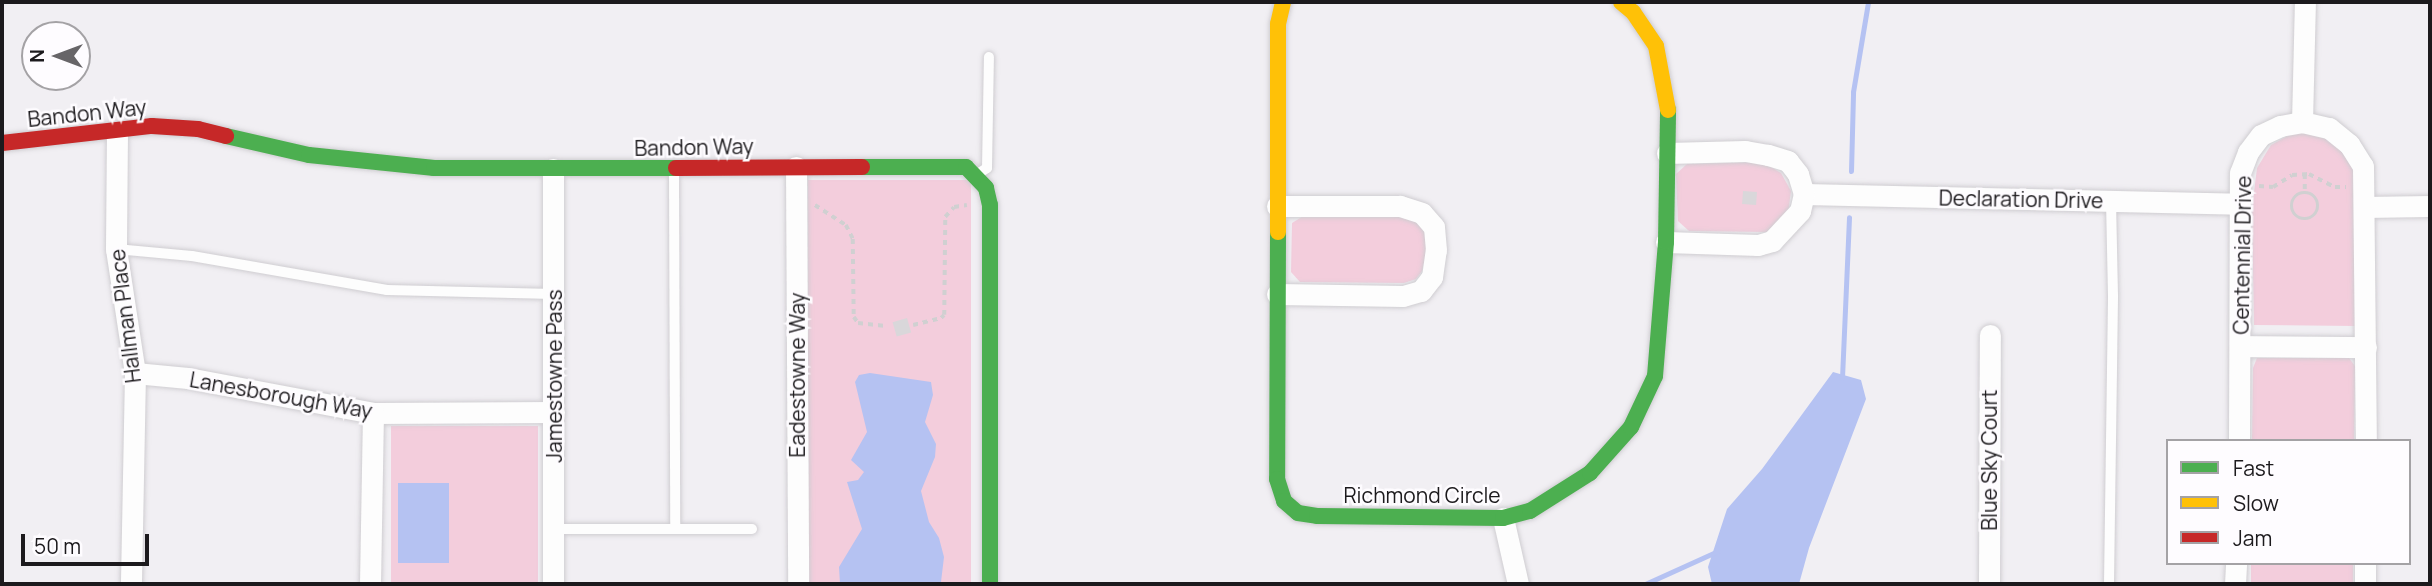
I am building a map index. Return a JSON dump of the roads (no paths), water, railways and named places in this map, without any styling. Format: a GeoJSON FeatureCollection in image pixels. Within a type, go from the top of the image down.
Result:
{"type":"FeatureCollection","features":[{"type":"Feature","properties":{"kind":"street","name":"Richmond Circle"},"geometry":{"type":"LineString","coordinates":[[1283,2],[1278,23],[1277,479],[1284,501],[1298,513],[1317,516],[1503,518],[1530,511],[1564,492],[1608,456],[1631,427],[1655,376],[1659,353],[1666,242],[1668,102],[1656,46],[1633,12],[1621,2]]}},
{"type":"Feature","properties":{"kind":"street"},"geometry":{"type":"LineString","coordinates":[[2305,2],[2302,122],[2329,128],[2349,144],[2363,166],[2366,439]]}},
{"type":"Feature","properties":{"kind":"street","name":"Centennial Drive"},"geometry":{"type":"LineString","coordinates":[[2239,439],[2239,195],[2248,152],[2261,135],[2280,126],[2302,122]]}},
{"type":"Feature","properties":{"kind":"street","name":"Bandon Way"},"geometry":{"type":"LineString","coordinates":[[2,143],[152,126],[198,129],[310,155],[434,168],[956,166],[966,167],[976,174]]}},
{"type":"Feature","properties":{"kind":"street","name":"Hallman Place"},"geometry":{"type":"LineString","coordinates":[[117,132],[116,249],[135,373],[131,584]]}},
{"type":"Feature","properties":{"kind":"street"},"geometry":{"type":"LineString","coordinates":[[1666,242],[1758,245],[1772,241],[1800,211],[1804,194],[1798,174],[1788,162],[1768,155],[1745,151],[1667,153]]}},
{"type":"Feature","properties":{"kind":"street","name":"Eadestowne Way"},"geometry":{"type":"LineString","coordinates":[[796,167],[798,584]]}},
{"type":"Feature","properties":{"kind":"street","name":"Jamestowne Pass"},"geometry":{"type":"LineString","coordinates":[[553,169],[553,584]]}},
{"type":"Feature","properties":{"kind":"street"},"geometry":{"type":"LineString","coordinates":[[976,174],[988,196],[990,584]]}},
{"type":"Feature","properties":{"kind":"street","name":"Declaration Drive"},"geometry":{"type":"LineString","coordinates":[[1804,194],[2111,201],[2239,195]]}},
{"type":"Feature","properties":{"kind":"street"},"geometry":{"type":"LineString","coordinates":[[2363,197],[2430,206]]}},
{"type":"Feature","properties":{"kind":"street"},"geometry":{"type":"LineString","coordinates":[[1277,206],[1400,206],[1422,212],[1434,227],[1436,250],[1432,277],[1421,291],[1403,296],[1277,294]]}},
{"type":"Feature","properties":{"kind":"street","name":"Blue Sky Court"},"geometry":{"type":"LineString","coordinates":[[1989,584],[1990,335]]}},
{"type":"Feature","properties":{"kind":"street"},"geometry":{"type":"LineString","coordinates":[[2241,346],[2366,347]]}},
{"type":"Feature","properties":{"kind":"street","name":"Lanesborough Way"},"geometry":{"type":"LineString","coordinates":[[135,373],[188,378],[373,413],[554,412]]}},
{"type":"Feature","properties":{"kind":"street"},"geometry":{"type":"LineString","coordinates":[[370,584],[373,413]]}},
{"type":"Feature","properties":{"kind":"street"},"geometry":{"type":"LineString","coordinates":[[1503,518],[1518,584]]}},
{"type":"Feature","properties":{"kind":"street"},"geometry":{"type":"LineString","coordinates":[[2235,584],[2236,565]]}},
{"type":"Feature","properties":{"kind":"street"},"geometry":{"type":"LineString","coordinates":[[2365,565],[2365,584]]}},
{"type":"Feature","properties":{"kind":"lane"},"geometry":{"type":"LineString","coordinates":[[976,174],[987,168],[989,57]]}},
{"type":"Feature","properties":{"kind":"lane"},"geometry":{"type":"LineString","coordinates":[[674,168],[675,529]]}},
{"type":"Feature","properties":{"kind":"lane"},"geometry":{"type":"LineString","coordinates":[[2109,584],[2113,296],[2111,201]]}},
{"type":"Feature","properties":{"kind":"lane"},"geometry":{"type":"LineString","coordinates":[[116,249],[192,256],[387,290],[554,294]]}},
{"type":"Feature","properties":{"kind":"lane"},"geometry":{"type":"LineString","coordinates":[[553,529],[752,529]]}},
{"type":"Feature","properties":{"kind":"water"},"geometry":{"type":"Polygon","coordinates":[[[1833,372],[1861,380],[1866,399],[1809,548],[1799,584],[1712,584],[1708,567],[1727,509],[1762,469],[1833,372]]]}},
{"type":"Feature","properties":{"kind":"water"},"geometry":{"type":"Polygon","coordinates":[[[870,373],[931,382],[933,395],[925,422],[936,444],[935,457],[921,491],[929,522],[939,538],[944,557],[941,582],[935,584],[840,584],[839,567],[862,529],[847,482],[858,480],[864,472],[851,460],[867,432],[855,382],[859,375],[870,373]]]}},
{"type":"Feature","properties":{"kind":"water"},"geometry":{"type":"Polygon","coordinates":[[[398,483],[449,483],[449,563],[398,563],[398,483]]]}},
{"type":"Feature","properties":{"kind":"waterway"},"geometry":{"type":"LineString","coordinates":[[1851,171],[1853,92],[1868,2]]}},
{"type":"Feature","properties":{"kind":"waterway"},"geometry":{"type":"LineString","coordinates":[[1842,378],[1849,217]]}},
{"type":"Feature","properties":{"kind":"waterway"},"geometry":{"type":"LineString","coordinates":[[1645,584],[1718,551]]}}]}
